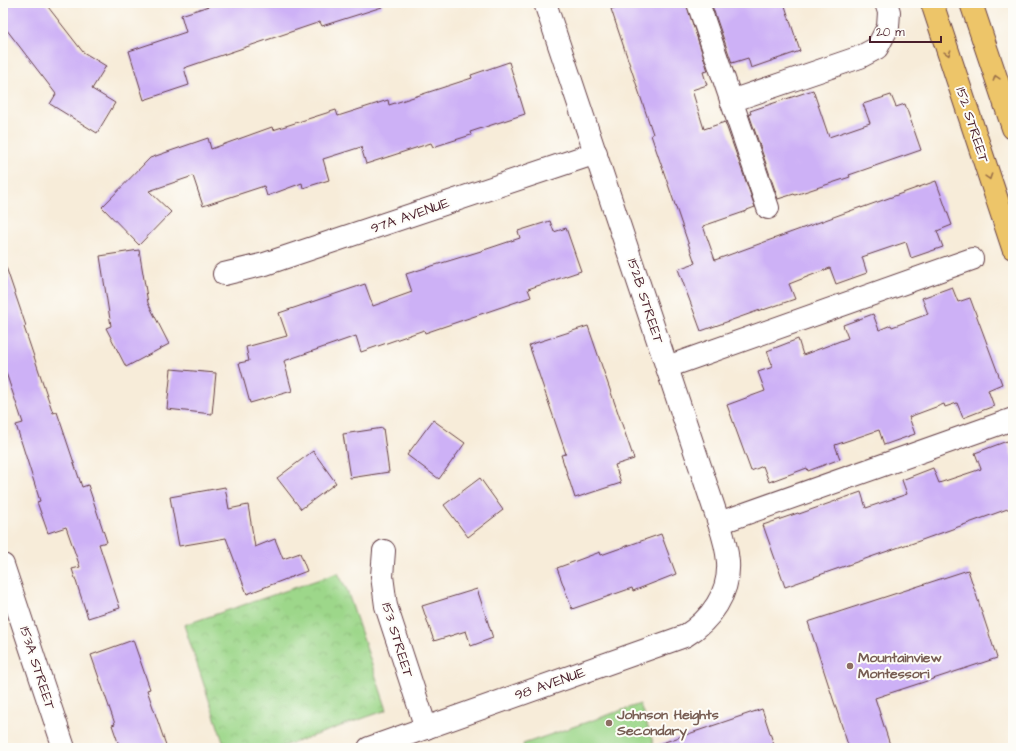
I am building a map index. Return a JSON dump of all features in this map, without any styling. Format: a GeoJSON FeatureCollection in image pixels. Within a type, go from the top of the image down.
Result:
{"type":"FeatureCollection","features":[{"type":"Feature","properties":{"kind":"main road","name":"152 STREET"},"geometry":{"type":"LineString","coordinates":[[932,3],[1013,248]]}},
{"type":"Feature","properties":{"kind":"main road"},"geometry":{"type":"LineString","coordinates":[[971,3],[1013,128]]}},
{"type":"Feature","properties":{"kind":"street"},"geometry":{"type":"LineString","coordinates":[[698,3],[768,208]]}},
{"type":"Feature","properties":{"kind":"street"},"geometry":{"type":"LineString","coordinates":[[731,101],[860,57],[877,48],[888,27],[889,12],[886,3]]}},
{"type":"Feature","properties":{"kind":"street","name":"152B STREET"},"geometry":{"type":"LineString","coordinates":[[552,5],[596,153],[724,538],[728,566],[726,584],[719,602]]}},
{"type":"Feature","properties":{"kind":"street","name":"97A AVENUE"},"geometry":{"type":"LineString","coordinates":[[224,274],[265,264],[596,153]]}},
{"type":"Feature","properties":{"kind":"street"},"geometry":{"type":"LineString","coordinates":[[667,366],[972,260]]}},
{"type":"Feature","properties":{"kind":"street"},"geometry":{"type":"LineString","coordinates":[[719,523],[1013,419]]}},
{"type":"Feature","properties":{"kind":"street","name":"153 STREET"},"geometry":{"type":"LineString","coordinates":[[384,551],[382,576],[386,606],[426,728]]}},
{"type":"Feature","properties":{"kind":"street","name":"153A STREET"},"geometry":{"type":"LineString","coordinates":[[3,565],[64,748]]}},
{"type":"Feature","properties":{"kind":"street","name":"98 AVENUE"},"geometry":{"type":"LineString","coordinates":[[368,748],[685,636],[702,624],[719,602]]}},
{"type":"Feature","properties":{"kind":"green space"},"geometry":{"type":"Polygon","coordinates":[[[338,573],[347,590],[387,710],[278,748],[225,748],[184,625],[338,573]]]}},
{"type":"Feature","properties":{"kind":"green space","name":"Johnson Heights Secondary"},"geometry":{"type":"Polygon","coordinates":[[[640,704],[655,748],[524,748],[523,744],[640,704]]]}},
{"type":"Feature","properties":{"kind":"building"},"geometry":{"type":"Polygon","coordinates":[[[3,3],[45,3],[83,52],[106,66],[92,89],[115,103],[97,133],[50,104],[56,94],[3,25],[3,3]]]}},
{"type":"Feature","properties":{"kind":"building"},"geometry":{"type":"Polygon","coordinates":[[[218,3],[382,3],[382,7],[322,26],[320,22],[184,68],[189,85],[144,100],[129,51],[186,32],[181,15],[218,3]]]}},
{"type":"Feature","properties":{"kind":"building"},"geometry":{"type":"Polygon","coordinates":[[[628,3],[686,3],[708,71],[703,72],[707,85],[692,90],[704,129],[725,122],[755,207],[703,226],[715,260],[936,181],[952,225],[937,231],[943,247],[911,258],[906,242],[862,257],[867,273],[836,284],[830,268],[789,284],[795,299],[701,331],[678,269],[695,263],[651,135],[653,134],[611,9],[628,3]]]}},
{"type":"Feature","properties":{"kind":"building"},"geometry":{"type":"Polygon","coordinates":[[[711,3],[784,3],[800,51],[751,68],[748,58],[732,63],[711,3]]]}},
{"type":"Feature","properties":{"kind":"building"},"geometry":{"type":"Polygon","coordinates":[[[509,62],[525,114],[470,132],[471,135],[433,147],[431,143],[366,164],[361,147],[323,159],[329,180],[303,188],[302,183],[267,196],[264,186],[203,206],[193,176],[149,191],[171,212],[139,245],[102,207],[150,158],[208,138],[211,149],[272,127],[273,130],[336,110],[338,116],[388,100],[389,105],[472,78],[471,75],[509,62]]]}},
{"type":"Feature","properties":{"kind":"building"},"geometry":{"type":"Polygon","coordinates":[[[813,90],[829,137],[870,123],[863,104],[891,95],[896,107],[905,104],[921,150],[849,175],[850,177],[778,199],[749,114],[751,114],[750,111],[813,90]]]}},
{"type":"Feature","properties":{"kind":"building"},"geometry":{"type":"Polygon","coordinates":[[[550,221],[554,232],[566,228],[581,271],[528,289],[531,297],[425,333],[424,330],[361,352],[356,336],[284,361],[292,391],[250,403],[239,363],[249,361],[246,347],[287,336],[279,313],[365,284],[373,306],[412,292],[406,274],[520,238],[518,231],[550,221]]]}},
{"type":"Feature","properties":{"kind":"building"},"geometry":{"type":"Polygon","coordinates":[[[139,250],[148,303],[169,344],[126,367],[106,328],[111,326],[100,256],[139,250]]]}},
{"type":"Feature","properties":{"kind":"building"},"geometry":{"type":"Polygon","coordinates":[[[3,267],[6,267],[26,326],[24,327],[53,413],[57,412],[82,487],[88,485],[107,542],[99,544],[120,608],[88,618],[72,569],[80,567],[66,527],[48,533],[37,502],[40,501],[16,425],[23,423],[3,364],[3,267]]]}},
{"type":"Feature","properties":{"kind":"building"},"geometry":{"type":"Polygon","coordinates":[[[952,287],[958,302],[970,298],[1002,384],[988,390],[994,406],[963,418],[957,403],[945,407],[944,404],[909,417],[915,434],[884,445],[879,430],[835,445],[840,459],[808,471],[807,468],[769,482],[763,466],[751,471],[727,405],[765,391],[758,372],[773,367],[767,351],[798,339],[803,355],[848,338],[843,325],[873,314],[879,330],[891,325],[892,327],[928,314],[922,298],[952,287]]]}},
{"type":"Feature","properties":{"kind":"building"},"geometry":{"type":"Polygon","coordinates":[[[588,326],[634,459],[615,465],[621,483],[575,498],[561,455],[566,454],[529,345],[588,326]]]}},
{"type":"Feature","properties":{"kind":"building"},"geometry":{"type":"Polygon","coordinates":[[[171,369],[216,373],[212,414],[167,409],[171,369]]]}},
{"type":"Feature","properties":{"kind":"building"},"geometry":{"type":"Polygon","coordinates":[[[433,420],[465,443],[439,479],[407,455],[433,420]]]}},
{"type":"Feature","properties":{"kind":"building"},"geometry":{"type":"Polygon","coordinates":[[[383,428],[389,472],[350,478],[343,434],[383,428]]]}},
{"type":"Feature","properties":{"kind":"building"},"geometry":{"type":"Polygon","coordinates":[[[1007,441],[1013,459],[1013,507],[785,587],[763,525],[861,492],[866,508],[907,494],[902,480],[933,468],[939,483],[981,469],[975,453],[1007,441]]]}},
{"type":"Feature","properties":{"kind":"building"},"geometry":{"type":"Polygon","coordinates":[[[313,451],[336,483],[301,509],[277,478],[313,451]]]}},
{"type":"Feature","properties":{"kind":"building"},"geometry":{"type":"Polygon","coordinates":[[[480,478],[503,510],[468,537],[444,505],[480,478]]]}},
{"type":"Feature","properties":{"kind":"building"},"geometry":{"type":"Polygon","coordinates":[[[225,487],[229,509],[248,505],[255,547],[275,539],[283,559],[300,553],[307,571],[247,594],[226,538],[179,546],[170,497],[225,487]]]}},
{"type":"Feature","properties":{"kind":"building"},"geometry":{"type":"Polygon","coordinates":[[[661,534],[676,574],[633,591],[632,588],[572,609],[557,568],[600,552],[601,555],[661,534]]]}},
{"type":"Feature","properties":{"kind":"building"},"geometry":{"type":"Polygon","coordinates":[[[968,570],[997,658],[875,698],[891,748],[849,748],[808,622],[968,570]]]}},
{"type":"Feature","properties":{"kind":"building"},"geometry":{"type":"Polygon","coordinates":[[[477,589],[493,638],[471,646],[466,631],[434,641],[422,606],[477,589]]]}},
{"type":"Feature","properties":{"kind":"building"},"geometry":{"type":"Polygon","coordinates":[[[133,640],[150,689],[147,690],[167,748],[120,748],[112,725],[115,724],[91,655],[133,640]]]}},
{"type":"Feature","properties":{"kind":"building"},"geometry":{"type":"Polygon","coordinates":[[[762,709],[775,748],[657,748],[656,745],[762,709]]]}},
{"type":"Feature","properties":{"kind":"place","name":"Mountainview Montessori"},"geometry":{"type":"Point","coordinates":[850,666]}},
{"type":"Feature","properties":{"kind":"place","name":"Johnson Heights Secondary"},"geometry":{"type":"Point","coordinates":[609,723]}}]}
